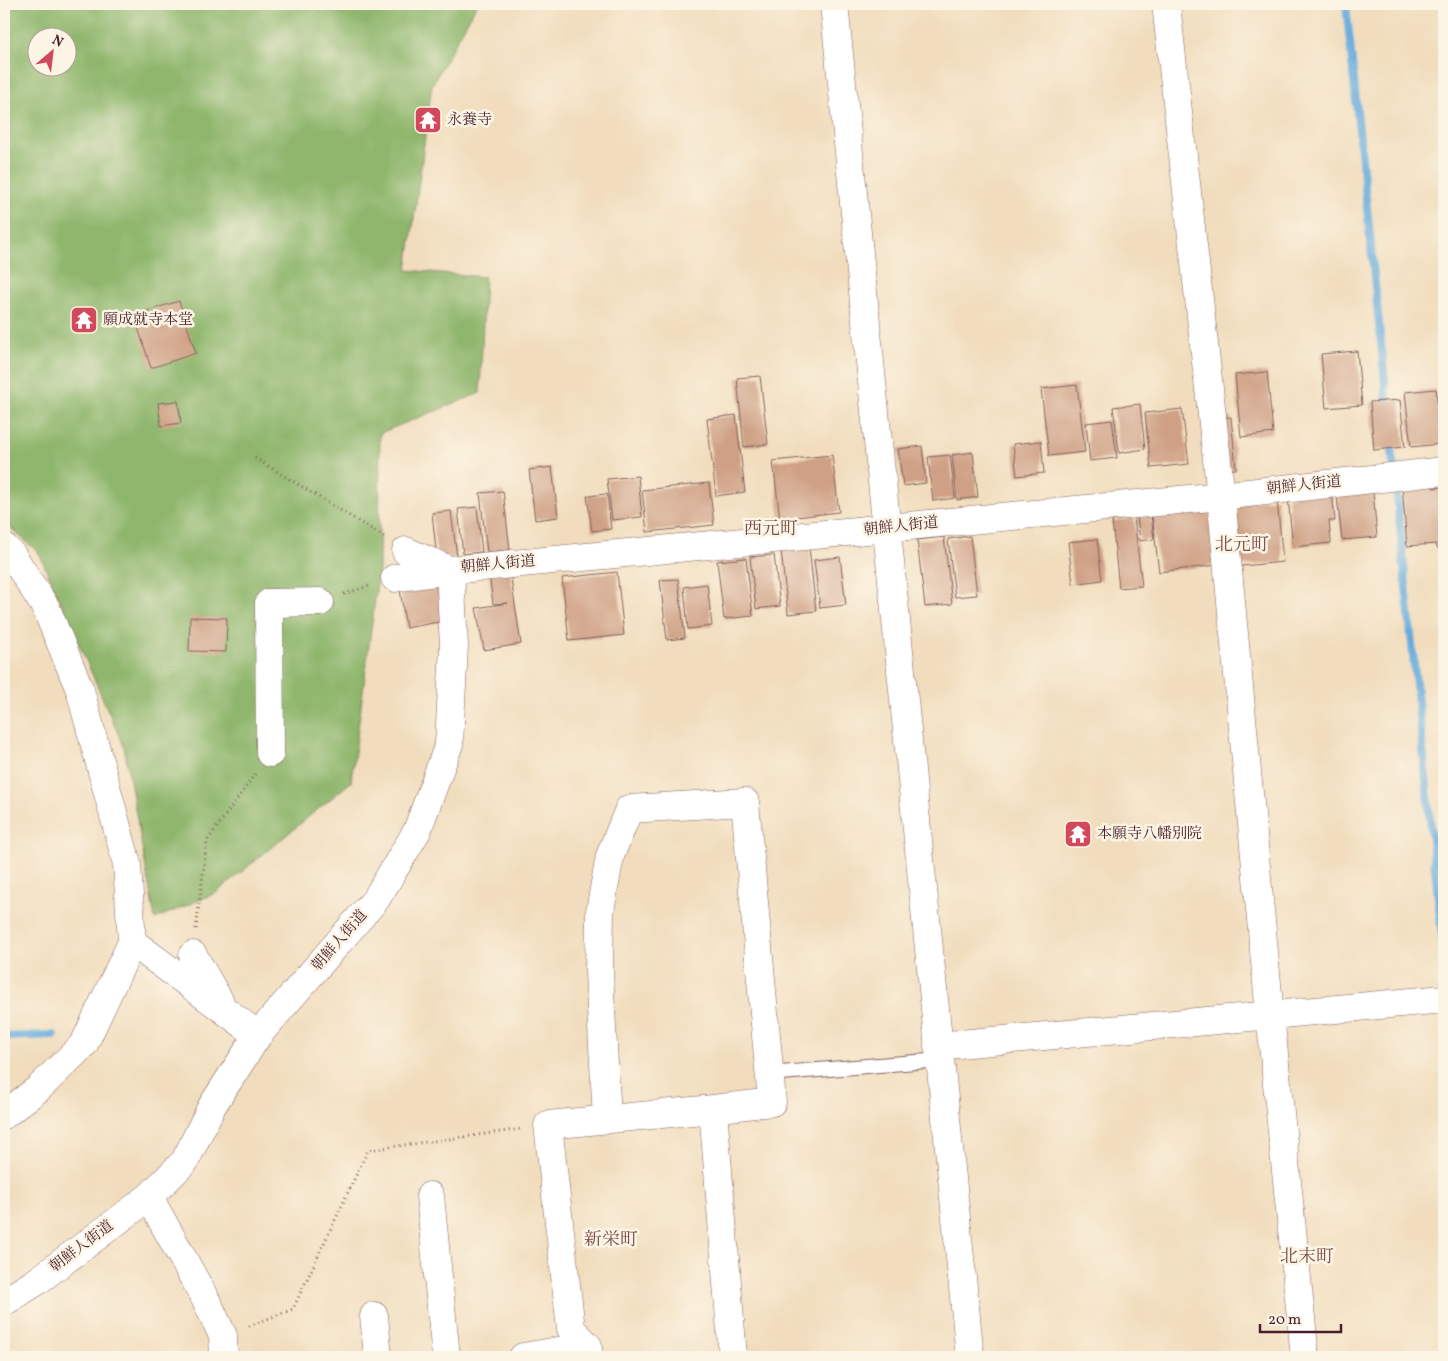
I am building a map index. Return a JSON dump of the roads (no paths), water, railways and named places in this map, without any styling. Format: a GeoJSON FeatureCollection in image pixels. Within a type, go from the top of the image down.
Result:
{"type":"FeatureCollection","features":[{"type":"Feature","properties":{"kind":"street"},"geometry":{"type":"LineString","coordinates":[[834,4],[970,1357]]}},
{"type":"Feature","properties":{"kind":"street"},"geometry":{"type":"LineString","coordinates":[[1166,4],[1221,496],[1270,1015],[1305,1357]]}},
{"type":"Feature","properties":{"kind":"street","name":"朝鮮人街道"},"geometry":{"type":"LineString","coordinates":[[4,1302],[36,1282],[149,1197],[185,1161],[212,1106],[258,1035],[376,899],[417,831],[448,744],[454,646],[450,570],[1221,496],[1444,471]]}},
{"type":"Feature","properties":{"kind":"street"},"geometry":{"type":"LineString","coordinates":[[4,547],[12,555],[46,608],[80,690],[127,864],[132,942],[84,1044],[38,1089],[4,1115]]}},
{"type":"Feature","properties":{"kind":"street"},"geometry":{"type":"LineString","coordinates":[[406,551],[450,570]]}},
{"type":"Feature","properties":{"kind":"street"},"geometry":{"type":"LineString","coordinates":[[396,578],[450,570]]}},
{"type":"Feature","properties":{"kind":"street"},"geometry":{"type":"LineString","coordinates":[[270,753],[269,603],[320,602]]}},
{"type":"Feature","properties":{"kind":"street"},"geometry":{"type":"LineString","coordinates":[[588,1351],[571,1329],[548,1125],[713,1109],[772,1102],[745,802],[629,809],[610,856],[600,911],[599,972],[607,1119]]}},
{"type":"Feature","properties":{"kind":"street"},"geometry":{"type":"LineString","coordinates":[[132,942],[258,1035]]}},
{"type":"Feature","properties":{"kind":"street"},"geometry":{"type":"LineString","coordinates":[[194,955],[224,1009]]}},
{"type":"Feature","properties":{"kind":"street"},"geometry":{"type":"LineString","coordinates":[[939,1053],[1270,1015],[1444,998]]}},
{"type":"Feature","properties":{"kind":"street"},"geometry":{"type":"LineString","coordinates":[[713,1109],[733,1357]]}},
{"type":"Feature","properties":{"kind":"street"},"geometry":{"type":"LineString","coordinates":[[430,1196],[446,1357]]}},
{"type":"Feature","properties":{"kind":"street"},"geometry":{"type":"LineString","coordinates":[[149,1197],[207,1302],[223,1346]]}},
{"type":"Feature","properties":{"kind":"street"},"geometry":{"type":"LineString","coordinates":[[374,1316],[378,1357]]}},
{"type":"Feature","properties":{"kind":"street"},"geometry":{"type":"LineString","coordinates":[[523,1357],[588,1351]]}},
{"type":"Feature","properties":{"kind":"lane"},"geometry":{"type":"LineString","coordinates":[[769,1074],[939,1053]]}},
{"type":"Feature","properties":{"kind":"waterway"},"geometry":{"type":"LineString","coordinates":[[1346,4],[1388,411]]}},
{"type":"Feature","properties":{"kind":"waterway"},"geometry":{"type":"LineString","coordinates":[[1391,440],[1444,955]]}},
{"type":"Feature","properties":{"kind":"waterway"},"geometry":{"type":"LineString","coordinates":[[4,1037],[54,1035]]}},
{"type":"Feature","properties":{"kind":"place","name":"永養寺"},"geometry":{"type":"Point","coordinates":[428,120]}},
{"type":"Feature","properties":{"kind":"place","name":"願成就寺本堂"},"geometry":{"type":"Point","coordinates":[84,320]}},
{"type":"Feature","properties":{"kind":"place","name":"本願寺八幡別院"},"geometry":{"type":"Point","coordinates":[1078,834]}},
{"type":"Feature","properties":{"kind":"district","name":"西元町"},"geometry":{"type":"Point","coordinates":[771,529]}},
{"type":"Feature","properties":{"kind":"district","name":"北元町"},"geometry":{"type":"Point","coordinates":[1242,545]}},
{"type":"Feature","properties":{"kind":"district","name":"新栄町"},"geometry":{"type":"Point","coordinates":[611,1240]}},
{"type":"Feature","properties":{"kind":"district","name":"北末町"},"geometry":{"type":"Point","coordinates":[1307,1257]}}]}
